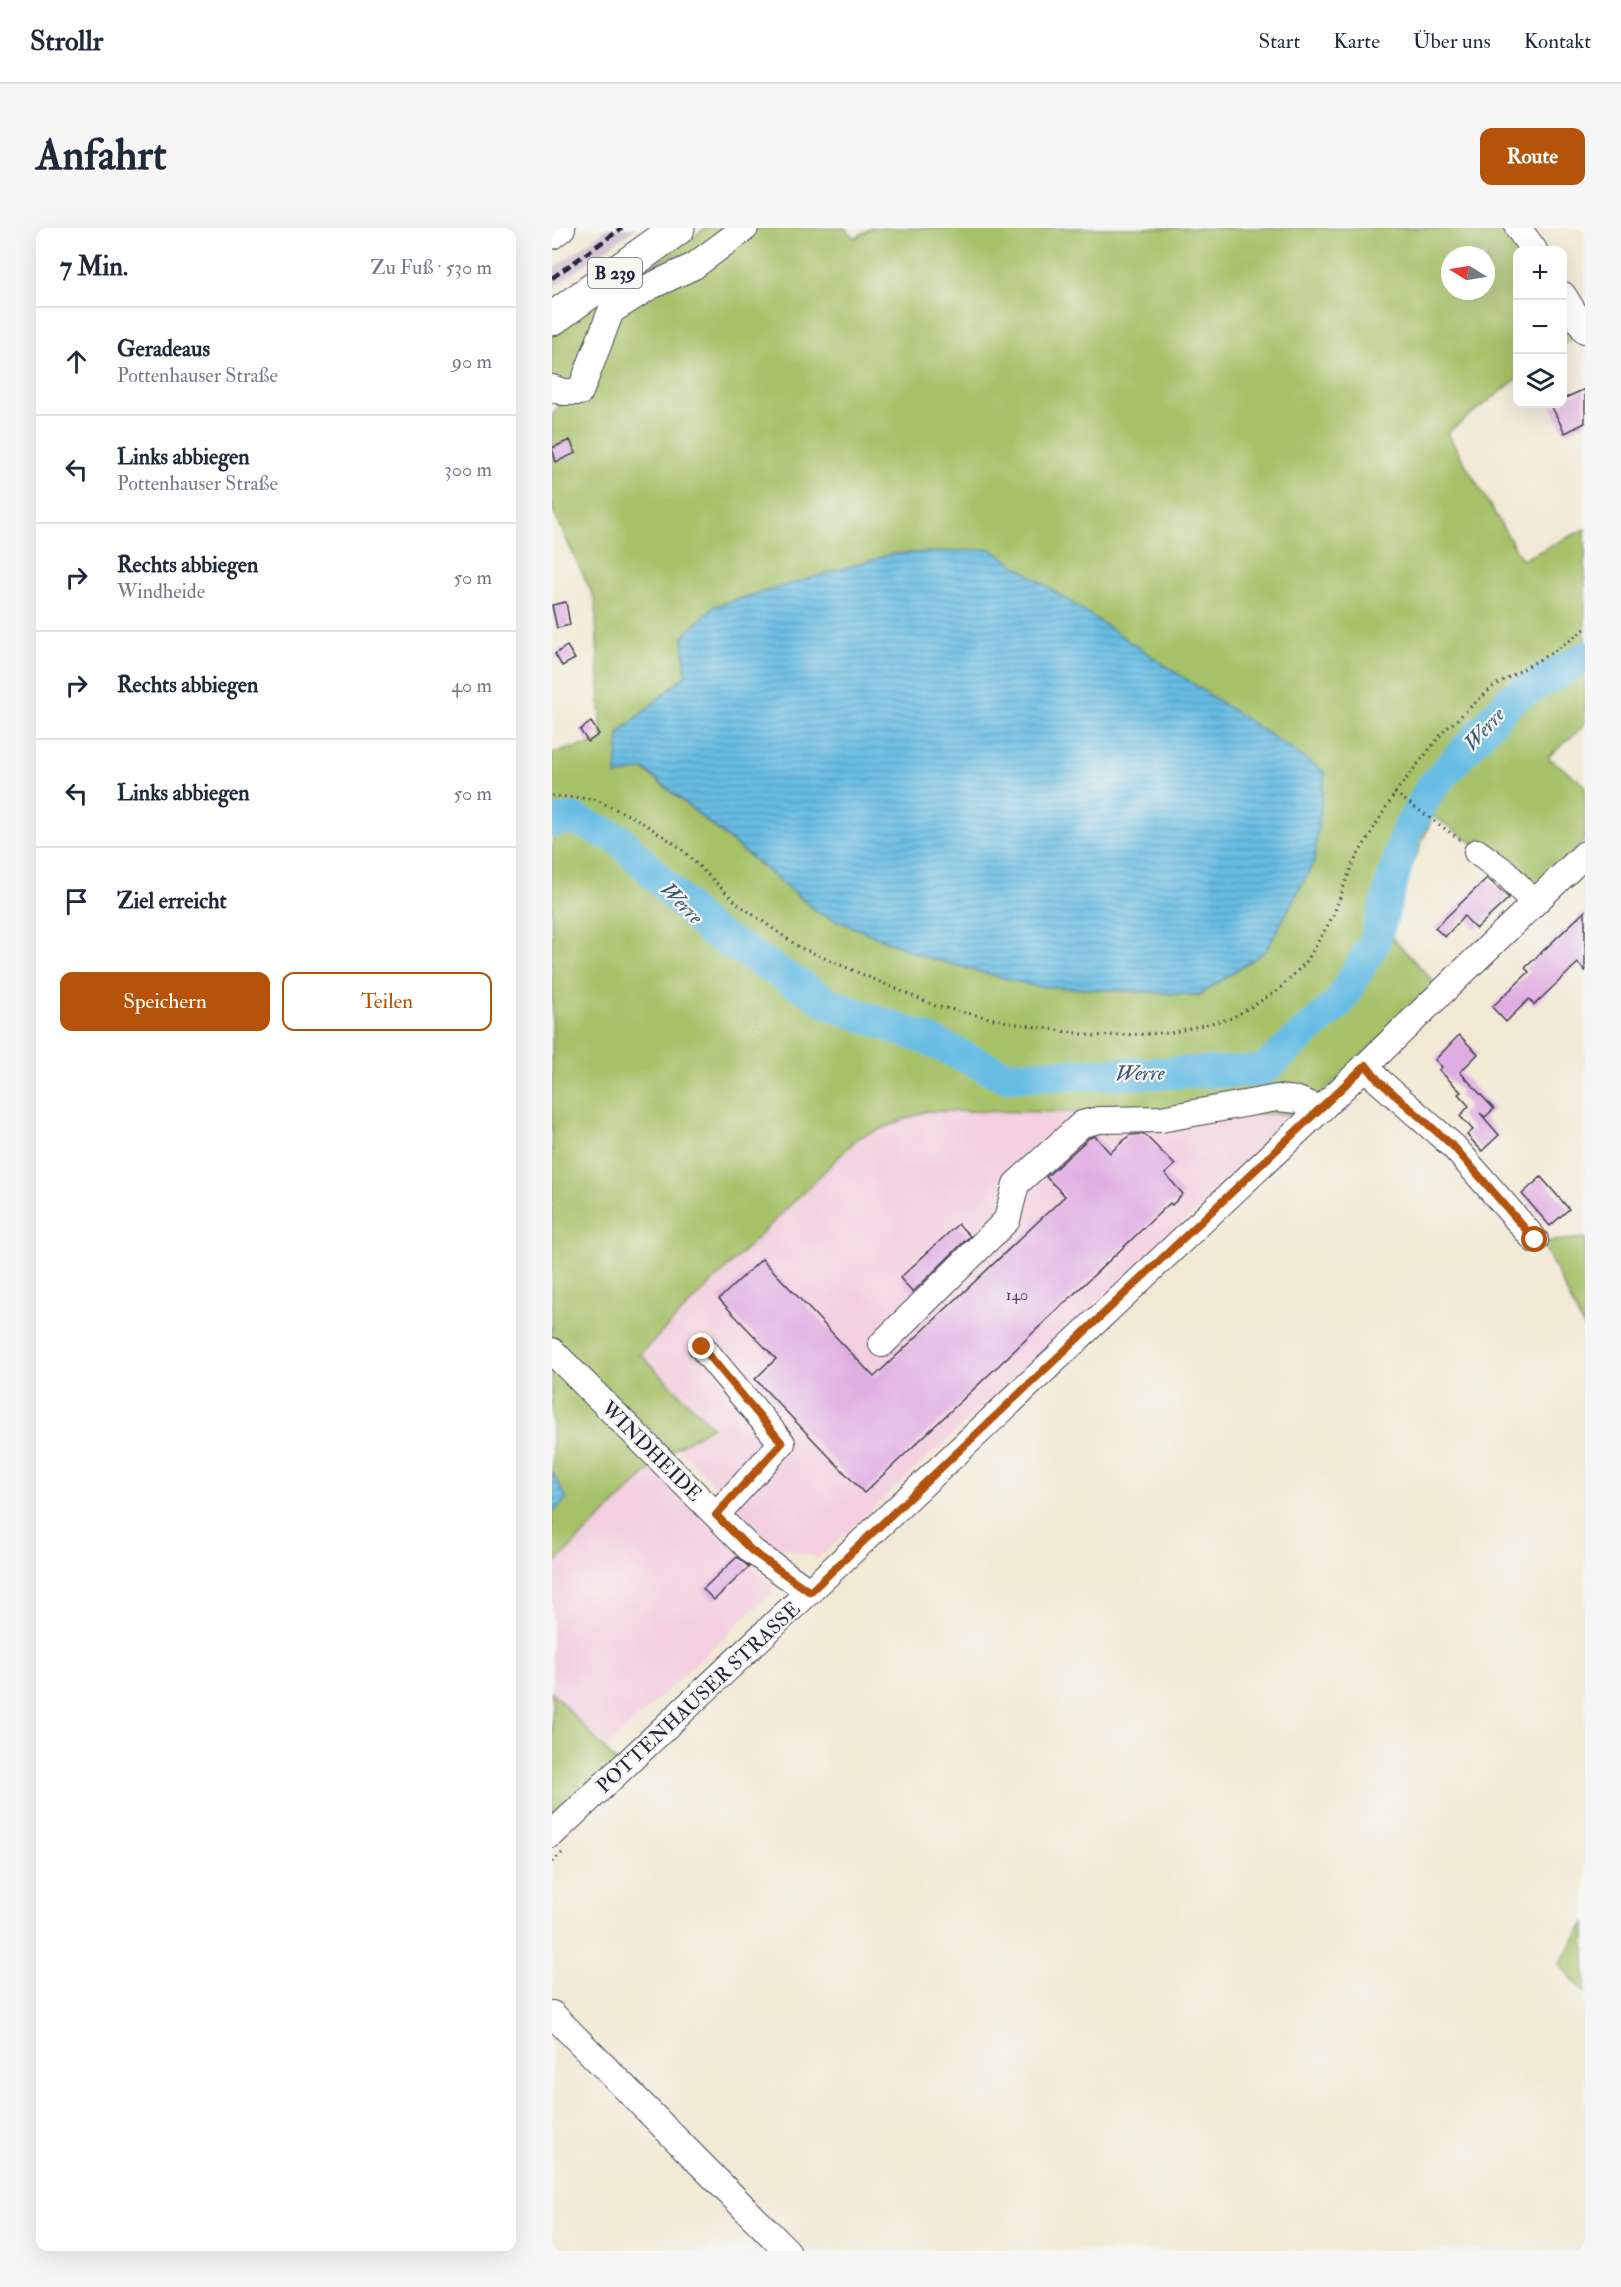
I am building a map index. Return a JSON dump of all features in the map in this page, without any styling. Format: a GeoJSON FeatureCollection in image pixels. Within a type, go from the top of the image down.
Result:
{"type":"FeatureCollection","features":[{"type":"Feature","properties":{"kind":"main road","name":"B 239"},"geometry":{"type":"LineString","coordinates":[[552,319],[678,228]]}},
{"type":"Feature","properties":{"kind":"street"},"geometry":{"type":"LineString","coordinates":[[552,236],[562,228]]}},
{"type":"Feature","properties":{"kind":"street"},"geometry":{"type":"LineString","coordinates":[[552,388],[562,392],[580,392],[611,311],[649,287],[694,266],[745,228]]}},
{"type":"Feature","properties":{"kind":"street"},"geometry":{"type":"LineString","coordinates":[[1518,228],[1531,246]]}},
{"type":"Feature","properties":{"kind":"street"},"geometry":{"type":"LineString","coordinates":[[1566,300],[1585,330]]}},
{"type":"Feature","properties":{"kind":"street"},"geometry":{"type":"LineString","coordinates":[[1477,852],[1506,873],[1534,903]]}},
{"type":"Feature","properties":{"kind":"street","name":"POTTENHAUSER STRASSE"},"geometry":{"type":"LineString","coordinates":[[552,1834],[1321,1108],[1585,854]]}},
{"type":"Feature","properties":{"kind":"street"},"geometry":{"type":"LineString","coordinates":[[1366,1065],[1378,1080],[1454,1147],[1535,1240]]}},
{"type":"Feature","properties":{"kind":"street"},"geometry":{"type":"LineString","coordinates":[[882,1344],[1007,1221],[1016,1184],[1082,1124],[1099,1119],[1128,1121],[1161,1119],[1277,1098],[1298,1100],[1321,1108]]}},
{"type":"Feature","properties":{"kind":"street"},"geometry":{"type":"LineString","coordinates":[[702,1347],[782,1443],[716,1515]]}},
{"type":"Feature","properties":{"kind":"street","name":"WINDHEIDE"},"geometry":{"type":"LineString","coordinates":[[552,1351],[752,1551],[810,1592]]}},
{"type":"Feature","properties":{"kind":"street"},"geometry":{"type":"LineString","coordinates":[[552,2014],[787,2251]]}},
{"type":"Feature","properties":{"kind":"path"},"geometry":{"type":"LineString","coordinates":[[552,796],[594,799],[637,819],[678,846],[738,904],[799,947],[936,1006],[1012,1023],[1094,1036],[1170,1033],[1232,1018],[1276,992],[1307,961],[1333,916],[1352,865],[1395,793],[1443,732],[1495,685],[1558,649],[1585,629]]}},
{"type":"Feature","properties":{"kind":"path"},"geometry":{"type":"LineString","coordinates":[[1395,793],[1412,803],[1443,828]]}},
{"type":"Feature","properties":{"kind":"shaded area"},"geometry":{"type":"Polygon","coordinates":[[[608,228],[636,228],[552,288],[552,269],[608,228]]]}},
{"type":"Feature","properties":{"kind":"shaded area"},"geometry":{"type":"Polygon","coordinates":[[[926,1111],[1301,1114],[819,1558],[770,1544],[678,1448],[712,1426],[640,1355],[858,1138],[926,1111]]]}},
{"type":"Feature","properties":{"kind":"shaded area"},"geometry":{"type":"Polygon","coordinates":[[[652,1468],[775,1589],[603,1751],[552,1692],[552,1566],[652,1468]]]}},
{"type":"Feature","properties":{"kind":"green space"},"geometry":{"type":"Polygon","coordinates":[[[706,228],[845,228],[855,238],[871,228],[1509,228],[1521,246],[1513,246],[1513,382],[1447,433],[1522,560],[1585,529],[1585,725],[1548,757],[1585,785],[1585,840],[1534,890],[1492,856],[1433,816],[1385,930],[1436,984],[1301,1114],[926,1111],[858,1138],[640,1354],[712,1426],[665,1455],[552,1339],[552,753],[602,741],[595,600],[552,509],[552,453],[556,462],[576,452],[570,440],[552,448],[552,416],[559,406],[552,390],[552,334],[706,228]],[[683,636],[686,675],[619,733],[643,769],[819,913],[1034,986],[1199,995],[1266,950],[1314,862],[683,636]]]}},
{"type":"Feature","properties":{"kind":"green space"},"geometry":{"type":"Polygon","coordinates":[[[1567,315],[1579,333],[1567,342],[1567,315]]]}},
{"type":"Feature","properties":{"kind":"green space"},"geometry":{"type":"Polygon","coordinates":[[[1585,1238],[1585,1330],[1542,1242],[1585,1238]]]}},
{"type":"Feature","properties":{"kind":"green space"},"geometry":{"type":"Polygon","coordinates":[[[552,1368],[652,1468],[552,1566],[552,1513],[566,1499],[552,1471],[552,1368]]]}},
{"type":"Feature","properties":{"kind":"green space"},"geometry":{"type":"Polygon","coordinates":[[[552,1692],[619,1765],[552,1827],[552,1692]]]}},
{"type":"Feature","properties":{"kind":"green space"},"geometry":{"type":"Polygon","coordinates":[[[1585,1923],[1585,1993],[1559,1964],[1585,1923]]]}},
{"type":"Feature","properties":{"kind":"water"},"geometry":{"type":"Polygon","coordinates":[[[991,549],[1325,772],[1314,862],[1266,951],[1199,995],[1034,986],[925,957],[819,913],[644,769],[616,776],[619,733],[686,675],[683,636],[715,606],[892,554],[991,549]]]}},
{"type":"Feature","properties":{"kind":"water"},"geometry":{"type":"Polygon","coordinates":[[[552,1471],[567,1499],[552,1513],[552,1471]]]}},
{"type":"Feature","properties":{"kind":"building"},"geometry":{"type":"Polygon","coordinates":[[[1585,389],[1585,423],[1565,433],[1552,408],[1567,408],[1567,397],[1585,389]]]}},
{"type":"Feature","properties":{"kind":"building"},"geometry":{"type":"Polygon","coordinates":[[[570,440],[576,453],[556,462],[552,448],[570,440]]]}},
{"type":"Feature","properties":{"kind":"building"},"geometry":{"type":"Polygon","coordinates":[[[566,602],[570,625],[557,628],[552,605],[566,602]]]}},
{"type":"Feature","properties":{"kind":"building"},"geometry":{"type":"Polygon","coordinates":[[[567,646],[575,659],[562,666],[555,654],[567,646]]]}},
{"type":"Feature","properties":{"kind":"building"},"geometry":{"type":"Polygon","coordinates":[[[591,722],[599,734],[588,742],[580,730],[591,722]]]}},
{"type":"Feature","properties":{"kind":"building"},"geometry":{"type":"Polygon","coordinates":[[[1487,878],[1509,898],[1476,929],[1464,916],[1445,937],[1435,928],[1487,878]]]}},
{"type":"Feature","properties":{"kind":"building"},"geometry":{"type":"Polygon","coordinates":[[[1585,911],[1585,971],[1578,963],[1534,1005],[1529,999],[1506,1022],[1492,1007],[1529,972],[1525,968],[1585,911]]]}},
{"type":"Feature","properties":{"kind":"building"},"geometry":{"type":"Polygon","coordinates":[[[1459,1035],[1478,1054],[1460,1072],[1494,1109],[1485,1117],[1480,1113],[1499,1135],[1482,1151],[1467,1135],[1473,1130],[1460,1116],[1469,1106],[1458,1094],[1461,1092],[1439,1070],[1442,1067],[1435,1060],[1459,1035]]]}},
{"type":"Feature","properties":{"kind":"building"},"geometry":{"type":"Polygon","coordinates":[[[1144,1134],[1175,1165],[1165,1174],[1183,1194],[1172,1205],[1170,1203],[864,1493],[755,1379],[776,1359],[719,1299],[762,1259],[874,1377],[1065,1196],[1046,1177],[1089,1138],[1095,1136],[1110,1153],[1130,1135],[1144,1134]]]}},
{"type":"Feature","properties":{"kind":"building"},"geometry":{"type":"Polygon","coordinates":[[[1541,1177],[1569,1209],[1550,1226],[1522,1194],[1541,1177]]]}},
{"type":"Feature","properties":{"kind":"building"},"geometry":{"type":"Polygon","coordinates":[[[958,1224],[970,1236],[913,1292],[900,1278],[958,1224]]]}},
{"type":"Feature","properties":{"kind":"building"},"geometry":{"type":"Polygon","coordinates":[[[737,1557],[749,1567],[714,1600],[703,1589],[737,1557]]]}},
{"type":"Feature","properties":{"kind":"waterway","name":"Werre"},"geometry":{"type":"LineString","coordinates":[[552,822],[574,819],[619,839],[708,929],[832,1005],[929,1040],[1005,1076],[1262,1071],[1339,1003],[1375,941],[1406,833],[1431,788],[1511,699],[1585,657]]}},
{"type":"Feature","properties":{"kind":"railway"},"geometry":{"type":"LineString","coordinates":[[552,278],[622,228]]}},
{"type":"Feature","properties":{"kind":"route"},"geometry":{"type":"LineString","coordinates":[[702,1347],[782,1443],[716,1515],[752,1551],[810,1592],[1366,1065],[1378,1080],[1454,1147],[1535,1240]]}}]}
